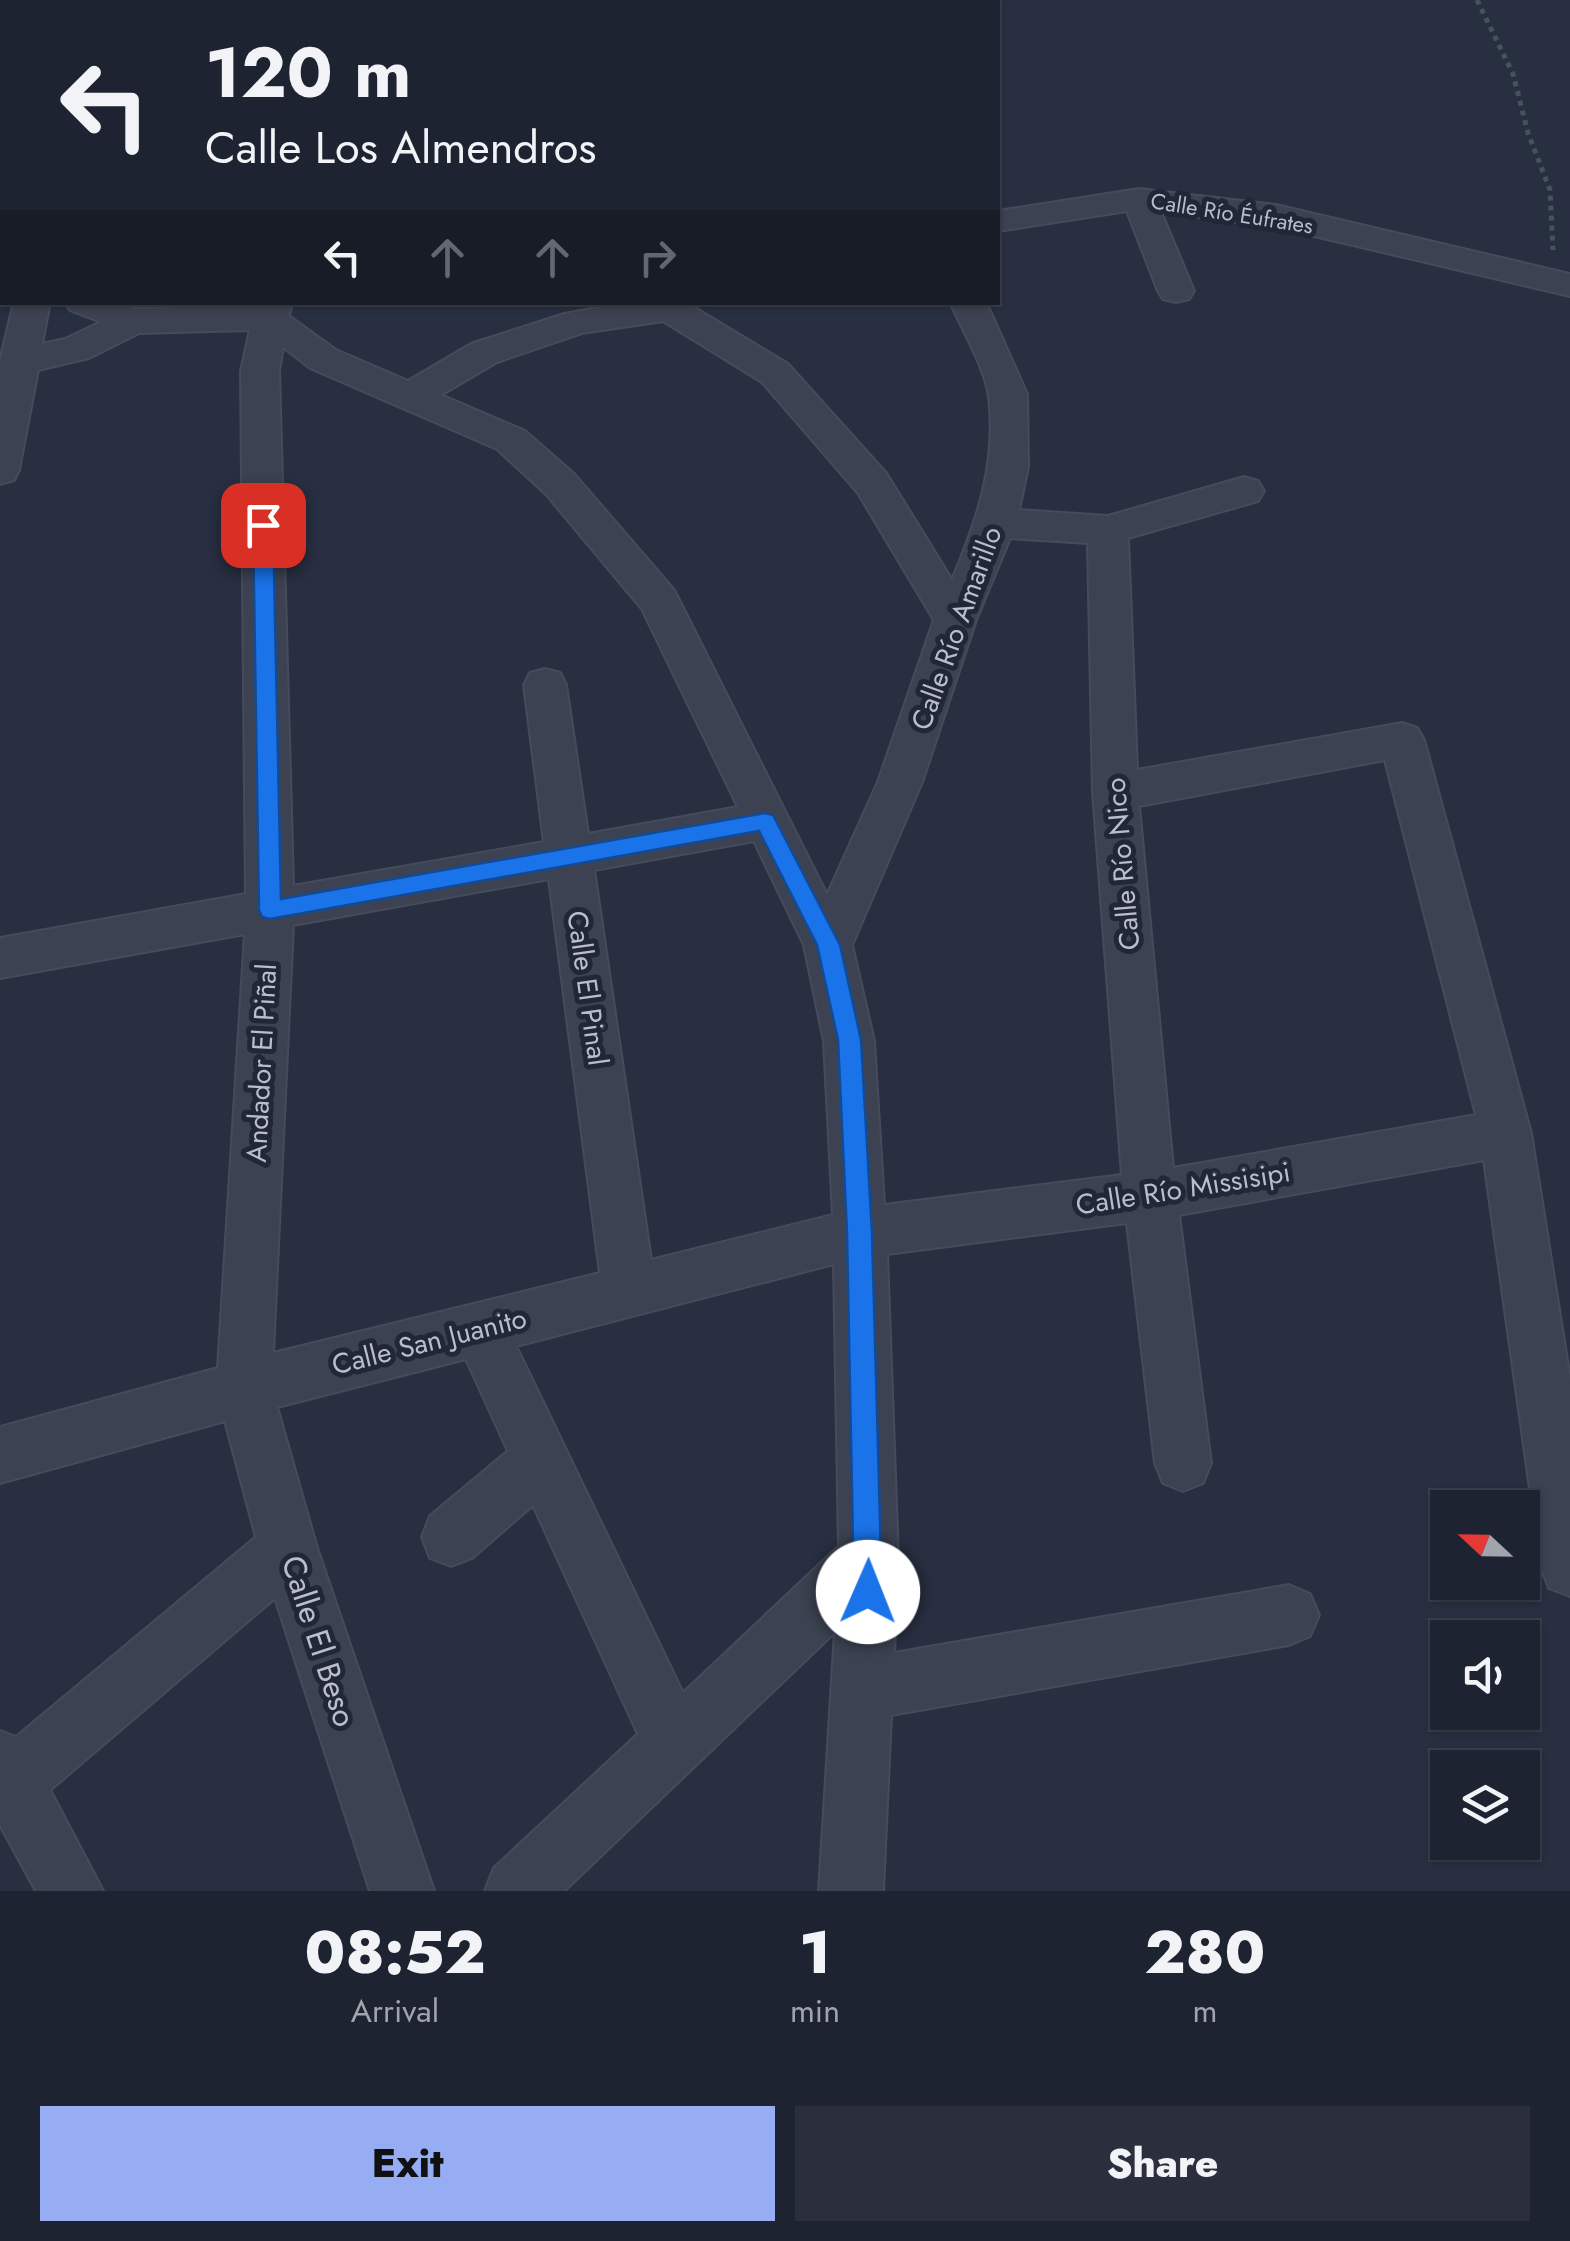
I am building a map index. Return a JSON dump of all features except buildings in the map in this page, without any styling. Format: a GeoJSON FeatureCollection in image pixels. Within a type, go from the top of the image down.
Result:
{"type":"FeatureCollection","features":[{"type":"Feature","properties":{"kind":"street","name":"Calle Río Éufrates"},"geometry":{"type":"LineString","coordinates":[[1000,220],[1140,198],[1276,216],[1570,285]]}},
{"type":"Feature","properties":{"kind":"street"},"geometry":{"type":"LineString","coordinates":[[1140,198],[1176,291]]}},
{"type":"Feature","properties":{"kind":"street"},"geometry":{"type":"LineString","coordinates":[[0,470],[31,305]]}},
{"type":"Feature","properties":{"kind":"street"},"geometry":{"type":"LineString","coordinates":[[91,305],[134,321]]}},
{"type":"Feature","properties":{"kind":"street","name":"Calle Río Amarillo"},"geometry":{"type":"LineString","coordinates":[[828,945],[900,782],[955,620],[996,523],[1009,467],[1008,394],[969,305]]}},
{"type":"Feature","properties":{"kind":"street"},"geometry":{"type":"LineString","coordinates":[[414,395],[484,352],[578,322],[664,306],[775,373],[872,483],[955,620]]}},
{"type":"Feature","properties":{"kind":"street"},"geometry":{"type":"LineString","coordinates":[[18,362],[76,349],[134,321],[271,310],[323,358],[511,440],[560,484],[660,601],[828,945],[850,1040],[869,1559],[851,1891]]}},
{"type":"Feature","properties":{"kind":"street","name":"Andador El Piñal"},"geometry":{"type":"LineString","coordinates":[[244,1388],[270,910],[260,371],[271,310]]}},
{"type":"Feature","properties":{"kind":"street"},"geometry":{"type":"LineString","coordinates":[[996,523],[1108,530],[1244,491]]}},
{"type":"Feature","properties":{"kind":"street","name":"Calle Río Nico"},"geometry":{"type":"LineString","coordinates":[[1108,530],[1115,792],[1150,1196],[1183,1463]]}},
{"type":"Feature","properties":{"kind":"street","name":"Calle El Pinal"},"geometry":{"type":"LineString","coordinates":[[545,684],[629,1291]]}},
{"type":"Feature","properties":{"kind":"street"},"geometry":{"type":"LineString","coordinates":[[1115,792],[1402,740],[1506,1133],[1570,1567]]}},
{"type":"Feature","properties":{"kind":"street"},"geometry":{"type":"LineString","coordinates":[[0,958],[765,822]]}},
{"type":"Feature","properties":{"kind":"street","name":"Calle Río Missisipi"},"geometry":{"type":"LineString","coordinates":[[860,1233],[1150,1196],[1506,1133]]}},
{"type":"Feature","properties":{"kind":"street","name":"Calle San Juanito"},"geometry":{"type":"LineString","coordinates":[[0,1455],[244,1388],[860,1233]]}},
{"type":"Feature","properties":{"kind":"street"},"geometry":{"type":"LineString","coordinates":[[480,1328],[674,1740]]}},
{"type":"Feature","properties":{"kind":"street","name":"Calle El Beso"},"geometry":{"type":"LineString","coordinates":[[244,1388],[288,1548],[402,1891]]}},
{"type":"Feature","properties":{"kind":"street"},"geometry":{"type":"LineString","coordinates":[[450,1537],[542,1460]]}},
{"type":"Feature","properties":{"kind":"street"},"geometry":{"type":"LineString","coordinates":[[71,1891],[3,1779],[288,1548]]}},
{"type":"Feature","properties":{"kind":"street"},"geometry":{"type":"LineString","coordinates":[[517,1891],[869,1559]]}},
{"type":"Feature","properties":{"kind":"street"},"geometry":{"type":"LineString","coordinates":[[864,1689],[1289,1614]]}},
{"type":"Feature","properties":{"kind":"path"},"geometry":{"type":"LineString","coordinates":[[1477,0],[1513,74],[1528,133],[1550,190],[1554,249],[1524,272]]}},
{"type":"Feature","properties":{"kind":"route"},"geometry":{"type":"LineString","coordinates":[[263,525],[270,910],[765,822],[828,945],[850,1040],[860,1233],[868,1592]]}}]}
